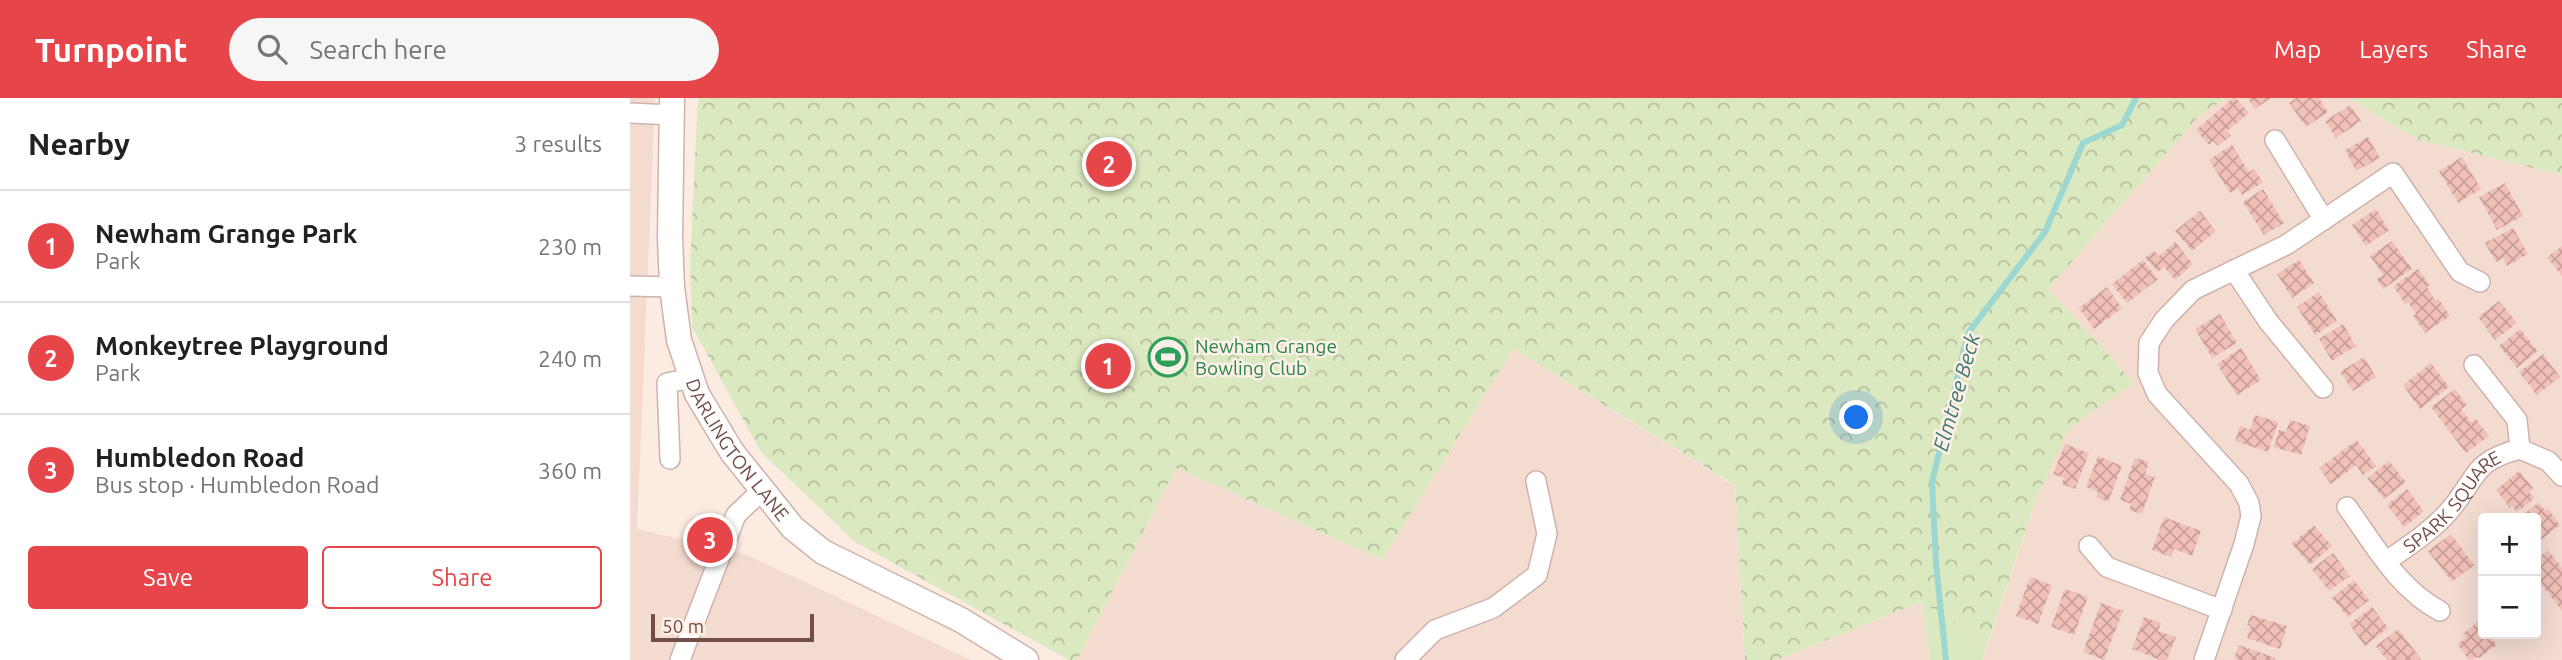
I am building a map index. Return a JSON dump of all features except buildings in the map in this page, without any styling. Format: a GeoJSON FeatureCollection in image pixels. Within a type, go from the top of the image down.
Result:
{"type":"FeatureCollection","features":[{"type":"Feature","properties":{"kind":"street"},"geometry":{"type":"LineString","coordinates":[[630,113],[672,106]]}},
{"type":"Feature","properties":{"kind":"street","name":"DARLINGTON LANE"},"geometry":{"type":"LineString","coordinates":[[672,106],[672,287],[678,340],[697,394],[732,452],[793,528],[824,552],[961,620],[1026,660]]}},
{"type":"Feature","properties":{"kind":"street"},"geometry":{"type":"LineString","coordinates":[[2275,140],[2324,220]]}},
{"type":"Feature","properties":{"kind":"street"},"geometry":{"type":"LineString","coordinates":[[2204,660],[2251,516],[2249,503],[2239,484],[2157,394],[2148,373],[2149,343],[2164,320],[2193,289],[2286,245],[2393,173],[2460,272],[2480,282]]}},
{"type":"Feature","properties":{"kind":"street"},"geometry":{"type":"LineString","coordinates":[[2234,270],[2268,321],[2323,388]]}},
{"type":"Feature","properties":{"kind":"street"},"geometry":{"type":"LineString","coordinates":[[630,286],[672,287]]}},
{"type":"Feature","properties":{"kind":"street"},"geometry":{"type":"LineString","coordinates":[[2474,365],[2517,420],[2520,449],[2548,461],[2562,477]]}},
{"type":"Feature","properties":{"kind":"street"},"geometry":{"type":"LineString","coordinates":[[670,459],[667,383],[692,378]]}},
{"type":"Feature","properties":{"kind":"street","name":"SPARK SQUARE"},"geometry":{"type":"LineString","coordinates":[[2387,561],[2442,518],[2479,468],[2497,455],[2520,449]]}},
{"type":"Feature","properties":{"kind":"street"},"geometry":{"type":"LineString","coordinates":[[1405,660],[1435,630],[1493,608],[1538,575],[1547,534],[1536,481]]}},
{"type":"Feature","properties":{"kind":"street"},"geometry":{"type":"LineString","coordinates":[[680,660],[736,515],[761,491]]}},
{"type":"Feature","properties":{"kind":"street","name":"SPARK SQUARE"},"geometry":{"type":"LineString","coordinates":[[2347,507],[2406,587],[2422,602],[2440,611]]}},
{"type":"Feature","properties":{"kind":"street"},"geometry":{"type":"LineString","coordinates":[[2089,546],[2107,567],[2222,610]]}},
{"type":"Feature","properties":{"kind":"shaded area"},"geometry":{"type":"Polygon","coordinates":[[[630,98],[655,98],[637,529],[747,555],[971,660],[630,660],[630,98]]]}},
{"type":"Feature","properties":{"kind":"shaded area"},"geometry":{"type":"Polygon","coordinates":[[[2225,98],[2348,98],[2418,140],[2562,175],[2562,660],[1983,660],[2036,499],[2069,427],[2134,383],[2048,289],[2197,118],[2225,98]]]}},
{"type":"Feature","properties":{"kind":"shaded area"},"geometry":{"type":"Polygon","coordinates":[[[1513,349],[1735,486],[1745,660],[1077,660],[1176,468],[1382,560],[1513,349]]]}},
{"type":"Feature","properties":{"kind":"shaded area"},"geometry":{"type":"Polygon","coordinates":[[[1922,602],[1930,660],[1776,660],[1922,602]]]}},
{"type":"Feature","properties":{"kind":"green space"},"geometry":{"type":"Polygon","coordinates":[[[698,98],[2225,98],[2197,118],[2048,289],[2134,383],[2069,428],[2036,499],[1987,645],[1921,602],[1776,660],[1745,660],[1735,485],[1513,349],[1382,560],[1176,468],[1077,660],[1069,660],[855,542],[761,452],[692,327],[690,263],[698,98]]]}},
{"type":"Feature","properties":{"kind":"green space"},"geometry":{"type":"Polygon","coordinates":[[[2348,98],[2562,98],[2562,175],[2418,140],[2348,98]]]}},
{"type":"Feature","properties":{"kind":"green space"},"geometry":{"type":"Polygon","coordinates":[[[1922,602],[1987,645],[1983,660],[1930,660],[1922,602]]]}},
{"type":"Feature","properties":{"kind":"waterway","name":"Elmtree Beck"},"geometry":{"type":"LineString","coordinates":[[1946,660],[1936,564],[1932,482],[1968,333],[2045,232],[2083,143],[2122,125],[2136,98]]}},
{"type":"Feature","properties":{"kind":"place","name":"Monkeytree Playground"},"geometry":{"type":"Point","coordinates":[1109,164]}},
{"type":"Feature","properties":{"kind":"place","name":"Newham Grange Bowling Club"},"geometry":{"type":"Point","coordinates":[1168,357]}},
{"type":"Feature","properties":{"kind":"place","name":"Newham Grange Park"},"geometry":{"type":"Point","coordinates":[1108,366]}},
{"type":"Feature","properties":{"kind":"place","name":"Humbledon Road"},"geometry":{"type":"Point","coordinates":[710,540]}}]}
